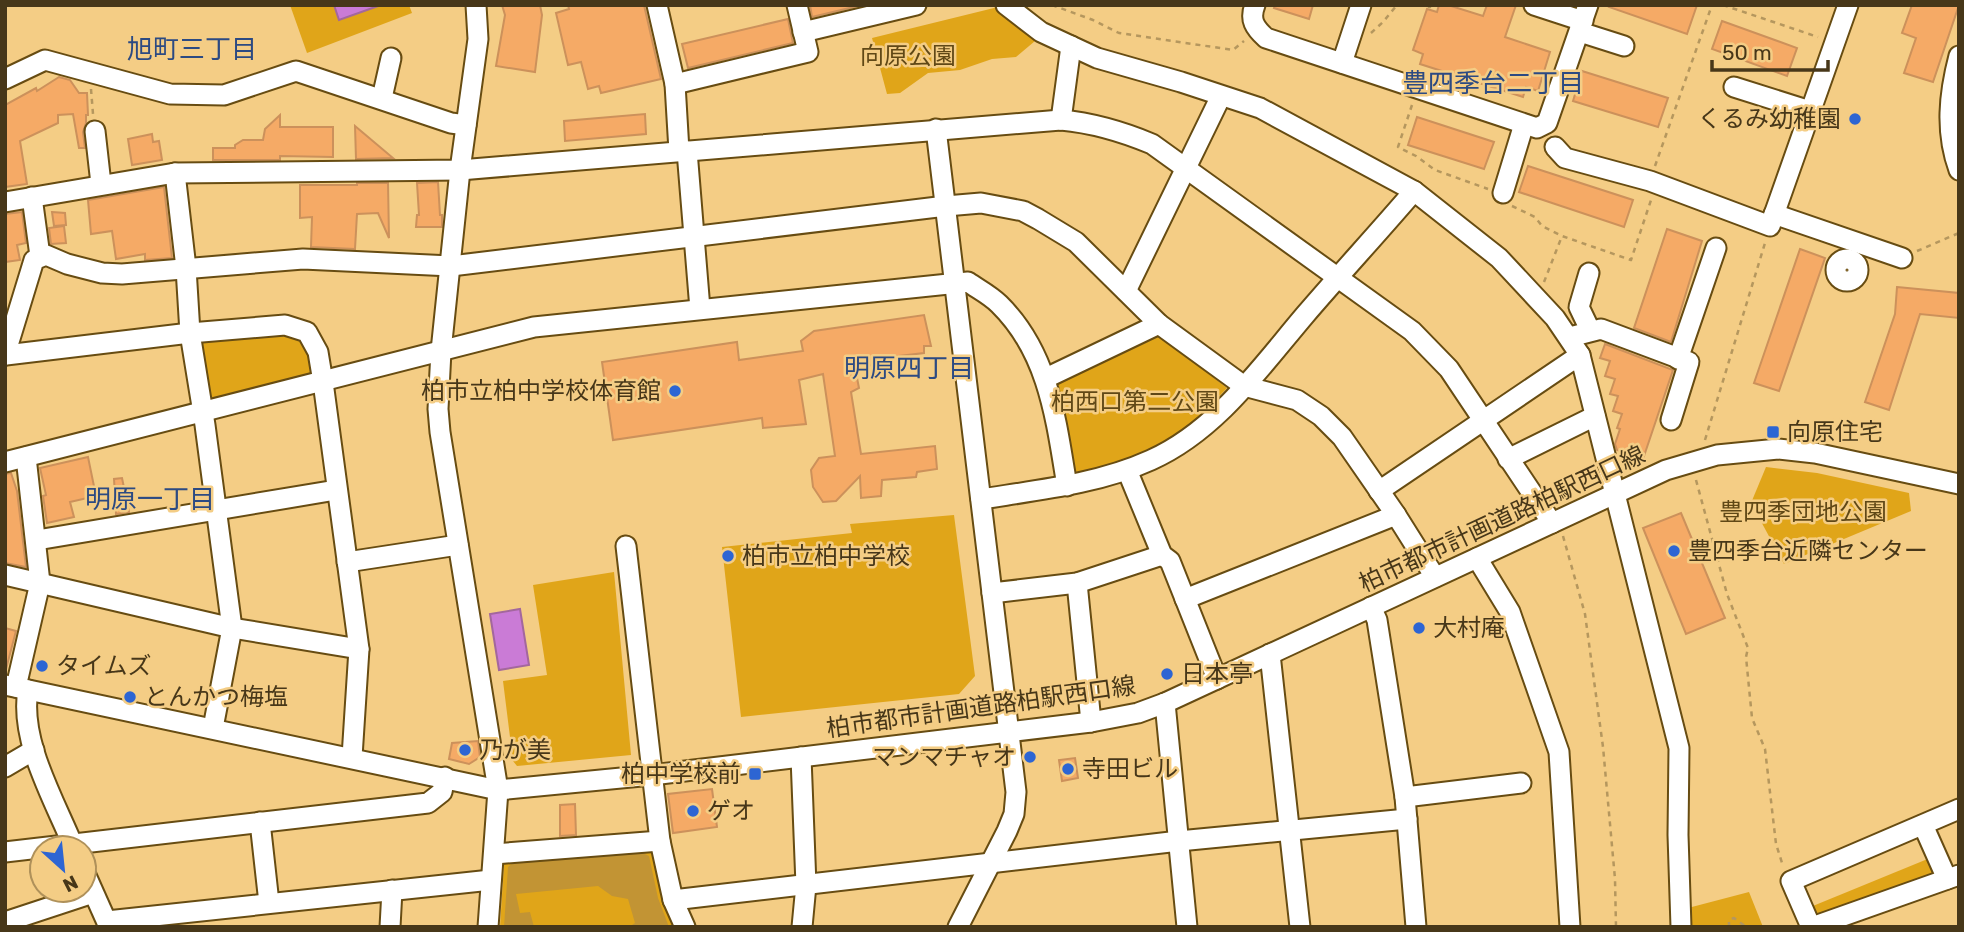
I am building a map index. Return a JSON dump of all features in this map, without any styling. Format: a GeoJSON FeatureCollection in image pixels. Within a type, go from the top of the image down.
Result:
{"type":"FeatureCollection","features":[{"type":"Feature","properties":{"kind":"street"},"geometry":{"type":"LineString","coordinates":[[476,5],[478,38],[460,170],[441,351],[438,408],[498,790],[488,927]]}},
{"type":"Feature","properties":{"kind":"street"},"geometry":{"type":"LineString","coordinates":[[657,5],[675,84],[695,236],[700,309]]}},
{"type":"Feature","properties":{"kind":"street"},"geometry":{"type":"LineString","coordinates":[[675,84],[808,52],[797,5]]}},
{"type":"Feature","properties":{"kind":"street"},"geometry":{"type":"LineString","coordinates":[[803,32],[915,5]]}},
{"type":"Feature","properties":{"kind":"street"},"geometry":{"type":"LineString","coordinates":[[1006,5],[1041,32],[1097,58],[1260,108],[1414,191],[1499,258],[1570,337],[1580,355],[1679,748],[1681,927]]}},
{"type":"Feature","properties":{"kind":"street"},"geometry":{"type":"LineString","coordinates":[[1255,5],[1251,15],[1256,29],[1266,38],[1345,54],[1537,128],[1547,123],[1584,20]]}},
{"type":"Feature","properties":{"kind":"street"},"geometry":{"type":"LineString","coordinates":[[1345,54],[1362,5]]}},
{"type":"Feature","properties":{"kind":"street"},"geometry":{"type":"LineString","coordinates":[[1534,5],[1584,20],[1624,46]]}},
{"type":"Feature","properties":{"kind":"street"},"geometry":{"type":"LineString","coordinates":[[1772,220],[1848,5]]}},
{"type":"Feature","properties":{"kind":"street"},"geometry":{"type":"LineString","coordinates":[[1061,120],[1071,46]]}},
{"type":"Feature","properties":{"kind":"street"},"geometry":{"type":"LineString","coordinates":[[1959,56],[1951,89],[1950,129],[1959,170]]}},
{"type":"Feature","properties":{"kind":"street"},"geometry":{"type":"LineString","coordinates":[[382,99],[391,58]]}},
{"type":"Feature","properties":{"kind":"street"},"geometry":{"type":"LineString","coordinates":[[5,79],[45,60],[170,94],[224,95],[296,71],[451,123],[466,125]]}},
{"type":"Feature","properties":{"kind":"street"},"geometry":{"type":"LineString","coordinates":[[1734,87],[1810,111]]}},
{"type":"Feature","properties":{"kind":"street"},"geometry":{"type":"LineString","coordinates":[[1126,291],[1221,96]]}},
{"type":"Feature","properties":{"kind":"street"},"geometry":{"type":"LineString","coordinates":[[5,202],[175,173],[460,170],[936,129],[1061,120],[1089,122],[1152,144],[1412,331],[1449,369],[1557,528]]}},
{"type":"Feature","properties":{"kind":"street"},"geometry":{"type":"LineString","coordinates":[[1503,194],[1524,124]]}},
{"type":"Feature","properties":{"kind":"street"},"geometry":{"type":"LineString","coordinates":[[936,129],[1016,792],[1014,814],[958,927]]}},
{"type":"Feature","properties":{"kind":"street"},"geometry":{"type":"LineString","coordinates":[[95,131],[101,184]]}},
{"type":"Feature","properties":{"kind":"street"},"geometry":{"type":"LineString","coordinates":[[1555,147],[1565,158],[1650,181],[1772,220],[1854,251],[1902,258]]}},
{"type":"Feature","properties":{"kind":"street"},"geometry":{"type":"LineString","coordinates":[[175,173],[190,333],[232,628],[213,728]]}},
{"type":"Feature","properties":{"kind":"street"},"geometry":{"type":"LineString","coordinates":[[981,499],[1067,486],[1127,470],[1183,443],[1203,428],[1244,386],[1414,191]]}},
{"type":"Feature","properties":{"kind":"street"},"geometry":{"type":"LineString","coordinates":[[32,197],[40,256]]}},
{"type":"Feature","properties":{"kind":"street"},"geometry":{"type":"LineString","coordinates":[[352,757],[359,649],[323,382],[314,343],[307,332],[285,325],[190,333],[6,355],[34,260],[40,256],[46,255],[67,264],[102,273],[122,274],[303,260],[451,266],[946,206],[981,204],[1023,211],[1076,242],[1159,324],[1244,386],[1297,400],[1321,416],[1342,438],[1435,577]]}},
{"type":"Feature","properties":{"kind":"street"},"geometry":{"type":"LineString","coordinates":[[1678,359],[1716,248]]}},
{"type":"Feature","properties":{"kind":"street"},"geometry":{"type":"LineString","coordinates":[[1589,273],[1579,307],[1590,330]]}},
{"type":"Feature","properties":{"kind":"street"},"geometry":{"type":"LineString","coordinates":[[5,462],[534,327],[968,282],[997,302],[1021,329],[1046,379],[1067,486]]}},
{"type":"Feature","properties":{"kind":"street"},"geometry":{"type":"LineString","coordinates":[[1046,379],[1159,324]]}},
{"type":"Feature","properties":{"kind":"street"},"geometry":{"type":"LineString","coordinates":[[1570,337],[1601,329],[1689,362],[1671,420]]}},
{"type":"Feature","properties":{"kind":"street"},"geometry":{"type":"LineString","coordinates":[[1379,491],[1580,355]]}},
{"type":"Feature","properties":{"kind":"street"},"geometry":{"type":"LineString","coordinates":[[1508,459],[1595,416]]}},
{"type":"Feature","properties":{"kind":"street","name":"柏市都市計画道路柏駅西口線"},"geometry":{"type":"LineString","coordinates":[[16,687],[498,790],[652,775],[1091,722],[1138,713],[1166,703],[1477,558],[1557,528],[1616,493],[1689,462],[1745,451],[1778,449],[1815,453],[1959,484]]}},
{"type":"Feature","properties":{"kind":"street"},"geometry":{"type":"LineString","coordinates":[[26,457],[40,583],[16,687],[26,702],[30,740],[68,834]]}},
{"type":"Feature","properties":{"kind":"street"},"geometry":{"type":"LineString","coordinates":[[1127,470],[1162,555],[1170,561],[1217,679]]}},
{"type":"Feature","properties":{"kind":"street"},"geometry":{"type":"LineString","coordinates":[[37,540],[337,490]]}},
{"type":"Feature","properties":{"kind":"street"},"geometry":{"type":"LineString","coordinates":[[1185,599],[1396,515]]}},
{"type":"Feature","properties":{"kind":"street"},"geometry":{"type":"LineString","coordinates":[[347,562],[458,545]]}},
{"type":"Feature","properties":{"kind":"street"},"geometry":{"type":"LineString","coordinates":[[626,546],[660,841],[673,900],[685,927]]}},
{"type":"Feature","properties":{"kind":"street"},"geometry":{"type":"LineString","coordinates":[[992,593],[1077,583],[1162,555]]}},
{"type":"Feature","properties":{"kind":"street"},"geometry":{"type":"LineString","coordinates":[[1477,558],[1510,612],[1559,752],[1570,927]]}},
{"type":"Feature","properties":{"kind":"street"},"geometry":{"type":"LineString","coordinates":[[5,575],[232,628],[359,649]]}},
{"type":"Feature","properties":{"kind":"street"},"geometry":{"type":"LineString","coordinates":[[1077,583],[1091,722]]}},
{"type":"Feature","properties":{"kind":"street"},"geometry":{"type":"LineString","coordinates":[[1371,607],[1377,621],[1405,797],[1416,927]]}},
{"type":"Feature","properties":{"kind":"street"},"geometry":{"type":"LineString","coordinates":[[1269,654],[1300,927]]}},
{"type":"Feature","properties":{"kind":"street"},"geometry":{"type":"LineString","coordinates":[[1166,703],[1187,927]]}},
{"type":"Feature","properties":{"kind":"street"},"geometry":{"type":"LineString","coordinates":[[5,767],[34,750]]}},
{"type":"Feature","properties":{"kind":"street"},"geometry":{"type":"LineString","coordinates":[[802,757],[806,885],[802,927]]}},
{"type":"Feature","properties":{"kind":"street"},"geometry":{"type":"LineString","coordinates":[[98,842],[428,803],[442,792],[445,777]]}},
{"type":"Feature","properties":{"kind":"street"},"geometry":{"type":"LineString","coordinates":[[1405,797],[1521,783]]}},
{"type":"Feature","properties":{"kind":"street"},"geometry":{"type":"LineString","coordinates":[[1923,825],[1953,877],[1812,927],[1791,881],[1959,809]]}},
{"type":"Feature","properties":{"kind":"street"},"geometry":{"type":"LineString","coordinates":[[673,900],[1179,841],[1407,819]]}},
{"type":"Feature","properties":{"kind":"street"},"geometry":{"type":"LineString","coordinates":[[260,822],[269,903]]}},
{"type":"Feature","properties":{"kind":"street"},"geometry":{"type":"LineString","coordinates":[[494,854],[660,841]]}},
{"type":"Feature","properties":{"kind":"street"},"geometry":{"type":"LineString","coordinates":[[5,852],[28,850]]}},
{"type":"Feature","properties":{"kind":"street"},"geometry":{"type":"LineString","coordinates":[[98,903],[108,924],[269,903],[491,880]]}},
{"type":"Feature","properties":{"kind":"street"},"geometry":{"type":"LineString","coordinates":[[390,927],[392,890]]}},
{"type":"Feature","properties":{"kind":"street"},"geometry":{"type":"LineString","coordinates":[[5,922],[60,904]]}},
{"type":"Feature","properties":{"kind":"path"},"geometry":{"type":"LineString","coordinates":[[1052,5],[1119,33],[1233,50],[1246,40]]}},
{"type":"Feature","properties":{"kind":"path"},"geometry":{"type":"LineString","coordinates":[[1345,54],[1384,22],[1397,5]]}},
{"type":"Feature","properties":{"kind":"path"},"geometry":{"type":"LineString","coordinates":[[1418,5],[1430,5]]}},
{"type":"Feature","properties":{"kind":"path"},"geometry":{"type":"LineString","coordinates":[[1650,181],[1712,5]]}},
{"type":"Feature","properties":{"kind":"path"},"geometry":{"type":"LineString","coordinates":[[1723,5],[1834,43]]}},
{"type":"Feature","properties":{"kind":"path"},"geometry":{"type":"LineString","coordinates":[[89,71],[95,131]]}},
{"type":"Feature","properties":{"kind":"path"},"geometry":{"type":"LineString","coordinates":[[1705,440],[1772,220]]}},
{"type":"Feature","properties":{"kind":"path"},"geometry":{"type":"LineString","coordinates":[[1902,258],[1959,233]]}},
{"type":"Feature","properties":{"kind":"path"},"geometry":{"type":"LineString","coordinates":[[1544,284],[1562,236]]}},
{"type":"Feature","properties":{"kind":"path"},"geometry":{"type":"LineString","coordinates":[[1694,475],[1727,594],[1748,648],[1746,657],[1752,718],[1766,749],[1776,844],[1786,876],[1791,881]]}},
{"type":"Feature","properties":{"kind":"path"},"geometry":{"type":"LineString","coordinates":[[1557,528],[1585,614],[1603,747],[1615,879],[1616,927]]}},
{"type":"Feature","properties":{"kind":"path"},"geometry":{"type":"LineString","coordinates":[[1729,927],[1729,920],[1734,918],[1746,927]]}},
{"type":"Feature","properties":{"kind":"green space"},"geometry":{"type":"Polygon","coordinates":[[[290,5],[409,5],[412,13],[307,53],[290,5]]]}},
{"type":"Feature","properties":{"kind":"green space","name":"向原公園"},"geometry":{"type":"Polygon","coordinates":[[[998,7],[1035,41],[1016,57],[992,59],[960,70],[928,73],[900,93],[887,94],[872,38],[998,7]]]}},
{"type":"Feature","properties":{"kind":"green space"},"geometry":{"type":"Polygon","coordinates":[[[295,331],[313,353],[312,379],[207,401],[199,342],[204,336],[295,331]]]}},
{"type":"Feature","properties":{"kind":"green space","name":"柏西口第二公園"},"geometry":{"type":"Polygon","coordinates":[[[1158,335],[1227,388],[1181,436],[1126,462],[1074,478],[1056,383],[1158,335]]]}},
{"type":"Feature","properties":{"kind":"green space","name":"豊四季団地公園"},"geometry":{"type":"Polygon","coordinates":[[[1766,467],[1817,473],[1909,493],[1911,511],[1784,564],[1751,503],[1766,467]]]}},
{"type":"Feature","properties":{"kind":"green space"},"geometry":{"type":"Polygon","coordinates":[[[954,515],[975,676],[959,694],[741,717],[722,547],[852,533],[850,524],[954,515]]]}},
{"type":"Feature","properties":{"kind":"green space"},"geometry":{"type":"Polygon","coordinates":[[[614,572],[631,755],[517,766],[513,761],[503,681],[547,675],[533,585],[614,572]]]}},
{"type":"Feature","properties":{"kind":"green space"},"geometry":{"type":"Polygon","coordinates":[[[649,848],[654,851],[663,902],[674,927],[500,927],[504,863],[510,857],[649,848]]]}},
{"type":"Feature","properties":{"kind":"green space"},"geometry":{"type":"Polygon","coordinates":[[[1930,858],[1938,878],[1814,922],[1808,908],[1930,858]]]}},
{"type":"Feature","properties":{"kind":"green space"},"geometry":{"type":"Polygon","coordinates":[[[1749,892],[1763,927],[1691,927],[1688,908],[1749,892]]]}},
{"type":"Feature","properties":{"kind":"shaded area"},"geometry":{"type":"Polygon","coordinates":[[[334,5],[381,5],[339,20],[334,5]]]}},
{"type":"Feature","properties":{"kind":"shaded area"},"geometry":{"type":"Polygon","coordinates":[[[520,609],[529,665],[499,670],[490,614],[520,609]]]}},
{"type":"Feature","properties":{"kind":"shaded area"},"geometry":{"type":"Polygon","coordinates":[[[643,853],[649,856],[658,898],[669,927],[629,927],[635,923],[628,899],[612,896],[598,886],[516,894],[520,913],[530,912],[534,927],[504,927],[508,867],[515,861],[643,853]]]}},
{"type":"Feature","properties":{"kind":"building"},"geometry":{"type":"Polygon","coordinates":[[[502,5],[540,5],[542,15],[535,72],[496,66],[505,15],[502,5]]]}},
{"type":"Feature","properties":{"kind":"building"},"geometry":{"type":"Polygon","coordinates":[[[568,5],[644,5],[661,79],[601,93],[599,86],[588,89],[581,62],[568,65],[556,13],[569,9],[568,5]]]}},
{"type":"Feature","properties":{"kind":"building"},"geometry":{"type":"Polygon","coordinates":[[[810,5],[862,5],[812,17],[810,5]]]}},
{"type":"Feature","properties":{"kind":"building"},"geometry":{"type":"Polygon","coordinates":[[[1275,5],[1313,5],[1309,19],[1274,8],[1275,5]]]}},
{"type":"Feature","properties":{"kind":"building"},"geometry":{"type":"Polygon","coordinates":[[[1439,5],[1448,5],[1483,16],[1487,5],[1516,5],[1505,37],[1550,52],[1538,91],[1526,87],[1523,97],[1420,64],[1423,54],[1413,50],[1427,9],[1437,12],[1439,5]]]}},
{"type":"Feature","properties":{"kind":"building"},"geometry":{"type":"Polygon","coordinates":[[[1697,5],[1687,34],[1609,7],[1697,5]]]}},
{"type":"Feature","properties":{"kind":"building"},"geometry":{"type":"Polygon","coordinates":[[[1912,5],[1959,5],[1933,82],[1904,73],[1916,38],[1902,33],[1912,5]]]}},
{"type":"Feature","properties":{"kind":"building"},"geometry":{"type":"Polygon","coordinates":[[[788,19],[793,43],[688,68],[682,44],[788,19]]]}},
{"type":"Feature","properties":{"kind":"building"},"geometry":{"type":"Polygon","coordinates":[[[1722,21],[1797,48],[1787,76],[1712,49],[1722,21]]]}},
{"type":"Feature","properties":{"kind":"building"},"geometry":{"type":"Polygon","coordinates":[[[1582,71],[1668,98],[1658,127],[1573,101],[1582,71]]]}},
{"type":"Feature","properties":{"kind":"building"},"geometry":{"type":"Polygon","coordinates":[[[59,77],[70,80],[79,93],[87,93],[88,115],[83,132],[85,148],[79,148],[73,114],[58,115],[58,123],[20,141],[27,184],[5,187],[5,105],[36,88],[37,91],[59,77]]]}},
{"type":"Feature","properties":{"kind":"building"},"geometry":{"type":"Polygon","coordinates":[[[645,114],[646,134],[565,141],[564,121],[645,114]]]}},
{"type":"Feature","properties":{"kind":"building"},"geometry":{"type":"Polygon","coordinates":[[[280,115],[280,127],[333,127],[333,157],[280,156],[280,160],[213,160],[213,148],[235,148],[235,145],[243,140],[263,140],[265,129],[280,115]]]}},
{"type":"Feature","properties":{"kind":"building"},"geometry":{"type":"Polygon","coordinates":[[[1417,117],[1494,142],[1484,169],[1408,145],[1417,117]]]}},
{"type":"Feature","properties":{"kind":"building"},"geometry":{"type":"Polygon","coordinates":[[[355,126],[393,158],[356,159],[355,126]]]}},
{"type":"Feature","properties":{"kind":"building"},"geometry":{"type":"Polygon","coordinates":[[[152,134],[153,142],[159,141],[162,160],[132,165],[128,139],[152,134]]]}},
{"type":"Feature","properties":{"kind":"building"},"geometry":{"type":"Polygon","coordinates":[[[1528,166],[1633,200],[1624,227],[1519,192],[1528,166]]]}},
{"type":"Feature","properties":{"kind":"building"},"geometry":{"type":"Polygon","coordinates":[[[438,182],[442,227],[416,227],[419,215],[417,183],[438,182]]]}},
{"type":"Feature","properties":{"kind":"building"},"geometry":{"type":"Polygon","coordinates":[[[388,183],[389,238],[378,213],[357,214],[355,249],[311,247],[312,217],[300,218],[300,185],[388,183]]]}},
{"type":"Feature","properties":{"kind":"building"},"geometry":{"type":"Polygon","coordinates":[[[164,187],[172,258],[145,260],[145,254],[116,259],[112,231],[91,234],[88,200],[164,187]]]}},
{"type":"Feature","properties":{"kind":"building"},"geometry":{"type":"Polygon","coordinates":[[[22,212],[26,243],[17,245],[20,260],[5,262],[5,214],[22,212]]]}},
{"type":"Feature","properties":{"kind":"building"},"geometry":{"type":"Polygon","coordinates":[[[52,212],[65,213],[66,225],[54,226],[52,212]]]}},
{"type":"Feature","properties":{"kind":"building"},"geometry":{"type":"Polygon","coordinates":[[[64,226],[66,243],[51,244],[49,228],[64,226]]]}},
{"type":"Feature","properties":{"kind":"building"},"geometry":{"type":"Polygon","coordinates":[[[1667,229],[1702,241],[1671,342],[1634,328],[1667,229]]]}},
{"type":"Feature","properties":{"kind":"building"},"geometry":{"type":"Polygon","coordinates":[[[1800,249],[1825,258],[1779,391],[1754,383],[1800,249]]]}},
{"type":"Feature","properties":{"kind":"building"},"geometry":{"type":"Polygon","coordinates":[[[1897,287],[1959,293],[1959,318],[1920,314],[1889,410],[1865,402],[1895,314],[1897,287]]]}},
{"type":"Feature","properties":{"kind":"building"},"geometry":{"type":"Polygon","coordinates":[[[924,315],[931,346],[924,346],[924,353],[891,357],[891,362],[855,368],[859,388],[851,392],[861,454],[935,446],[937,469],[917,472],[916,477],[882,480],[881,496],[861,498],[860,476],[836,501],[823,502],[813,487],[811,470],[819,458],[835,456],[823,374],[799,380],[806,424],[763,428],[762,418],[613,440],[602,362],[737,342],[739,360],[803,351],[801,341],[814,331],[924,315]]]}},
{"type":"Feature","properties":{"kind":"building"},"geometry":{"type":"Polygon","coordinates":[[[1605,344],[1673,370],[1643,459],[1617,450],[1615,444],[1622,414],[1613,411],[1618,396],[1610,394],[1615,379],[1605,376],[1610,361],[1600,358],[1605,344]]]}},
{"type":"Feature","properties":{"kind":"building"},"geometry":{"type":"Polygon","coordinates":[[[88,457],[96,496],[70,502],[74,517],[47,523],[43,496],[46,495],[40,468],[88,457]]]}},
{"type":"Feature","properties":{"kind":"building"},"geometry":{"type":"Polygon","coordinates":[[[11,473],[17,491],[26,567],[5,563],[5,474],[11,473]]]}},
{"type":"Feature","properties":{"kind":"building"},"geometry":{"type":"Polygon","coordinates":[[[122,478],[129,512],[116,514],[114,479],[122,478]]]}},
{"type":"Feature","properties":{"kind":"building","name":"豊四季台近隣センター"},"geometry":{"type":"Polygon","coordinates":[[[1681,513],[1725,618],[1686,634],[1643,528],[1681,513]]]}},
{"type":"Feature","properties":{"kind":"building"},"geometry":{"type":"Polygon","coordinates":[[[5,628],[16,631],[5,673],[5,628]]]}},
{"type":"Feature","properties":{"kind":"building","name":"乃が美"},"geometry":{"type":"Polygon","coordinates":[[[478,741],[480,757],[469,764],[449,759],[452,743],[478,741]]]}},
{"type":"Feature","properties":{"kind":"building","name":"寺田ビル"},"geometry":{"type":"Polygon","coordinates":[[[1075,758],[1078,778],[1062,781],[1059,760],[1075,758]]]}},
{"type":"Feature","properties":{"kind":"building","name":"ゲオ"},"geometry":{"type":"Polygon","coordinates":[[[712,789],[717,827],[673,833],[668,794],[712,789]]]}},
{"type":"Feature","properties":{"kind":"building"},"geometry":{"type":"Polygon","coordinates":[[[575,804],[576,835],[560,836],[560,805],[575,804]]]}},
{"type":"Feature","properties":{"kind":"place","name":"くるみ幼稚園"},"geometry":{"type":"Point","coordinates":[1855,119]}},
{"type":"Feature","properties":{"kind":"place","name":"柏市立柏中学校体育館"},"geometry":{"type":"Point","coordinates":[675,391]}},
{"type":"Feature","properties":{"kind":"place","name":"向原住宅"},"geometry":{"type":"Point","coordinates":[1773,432]}},
{"type":"Feature","properties":{"kind":"place","name":"豊四季台近隣センター"},"geometry":{"type":"Point","coordinates":[1674,551]}},
{"type":"Feature","properties":{"kind":"place","name":"柏市立柏中学校"},"geometry":{"type":"Point","coordinates":[728,556]}},
{"type":"Feature","properties":{"kind":"place","name":"大村庵"},"geometry":{"type":"Point","coordinates":[1419,628]}},
{"type":"Feature","properties":{"kind":"place","name":"タイムズ"},"geometry":{"type":"Point","coordinates":[42,666]}},
{"type":"Feature","properties":{"kind":"place","name":"日本亭"},"geometry":{"type":"Point","coordinates":[1167,674]}},
{"type":"Feature","properties":{"kind":"place","name":"とんかつ梅塩"},"geometry":{"type":"Point","coordinates":[130,697]}},
{"type":"Feature","properties":{"kind":"place","name":"乃が美"},"geometry":{"type":"Point","coordinates":[465,750]}},
{"type":"Feature","properties":{"kind":"place","name":"マンマチャオ"},"geometry":{"type":"Point","coordinates":[1030,757]}},
{"type":"Feature","properties":{"kind":"place","name":"寺田ビル"},"geometry":{"type":"Point","coordinates":[1068,769]}},
{"type":"Feature","properties":{"kind":"place","name":"柏中学校前"},"geometry":{"type":"Point","coordinates":[755,774]}},
{"type":"Feature","properties":{"kind":"place","name":"ゲオ"},"geometry":{"type":"Point","coordinates":[693,811]}},
{"type":"Feature","properties":{"kind":"district","name":"旭町三丁目"},"geometry":{"type":"Point","coordinates":[192,49]}},
{"type":"Feature","properties":{"kind":"district","name":"豊四季台二丁目"},"geometry":{"type":"Point","coordinates":[1493,83]}},
{"type":"Feature","properties":{"kind":"district","name":"明原四丁目"},"geometry":{"type":"Point","coordinates":[909,368]}},
{"type":"Feature","properties":{"kind":"district","name":"明原一丁目"},"geometry":{"type":"Point","coordinates":[150,499]}}]}
